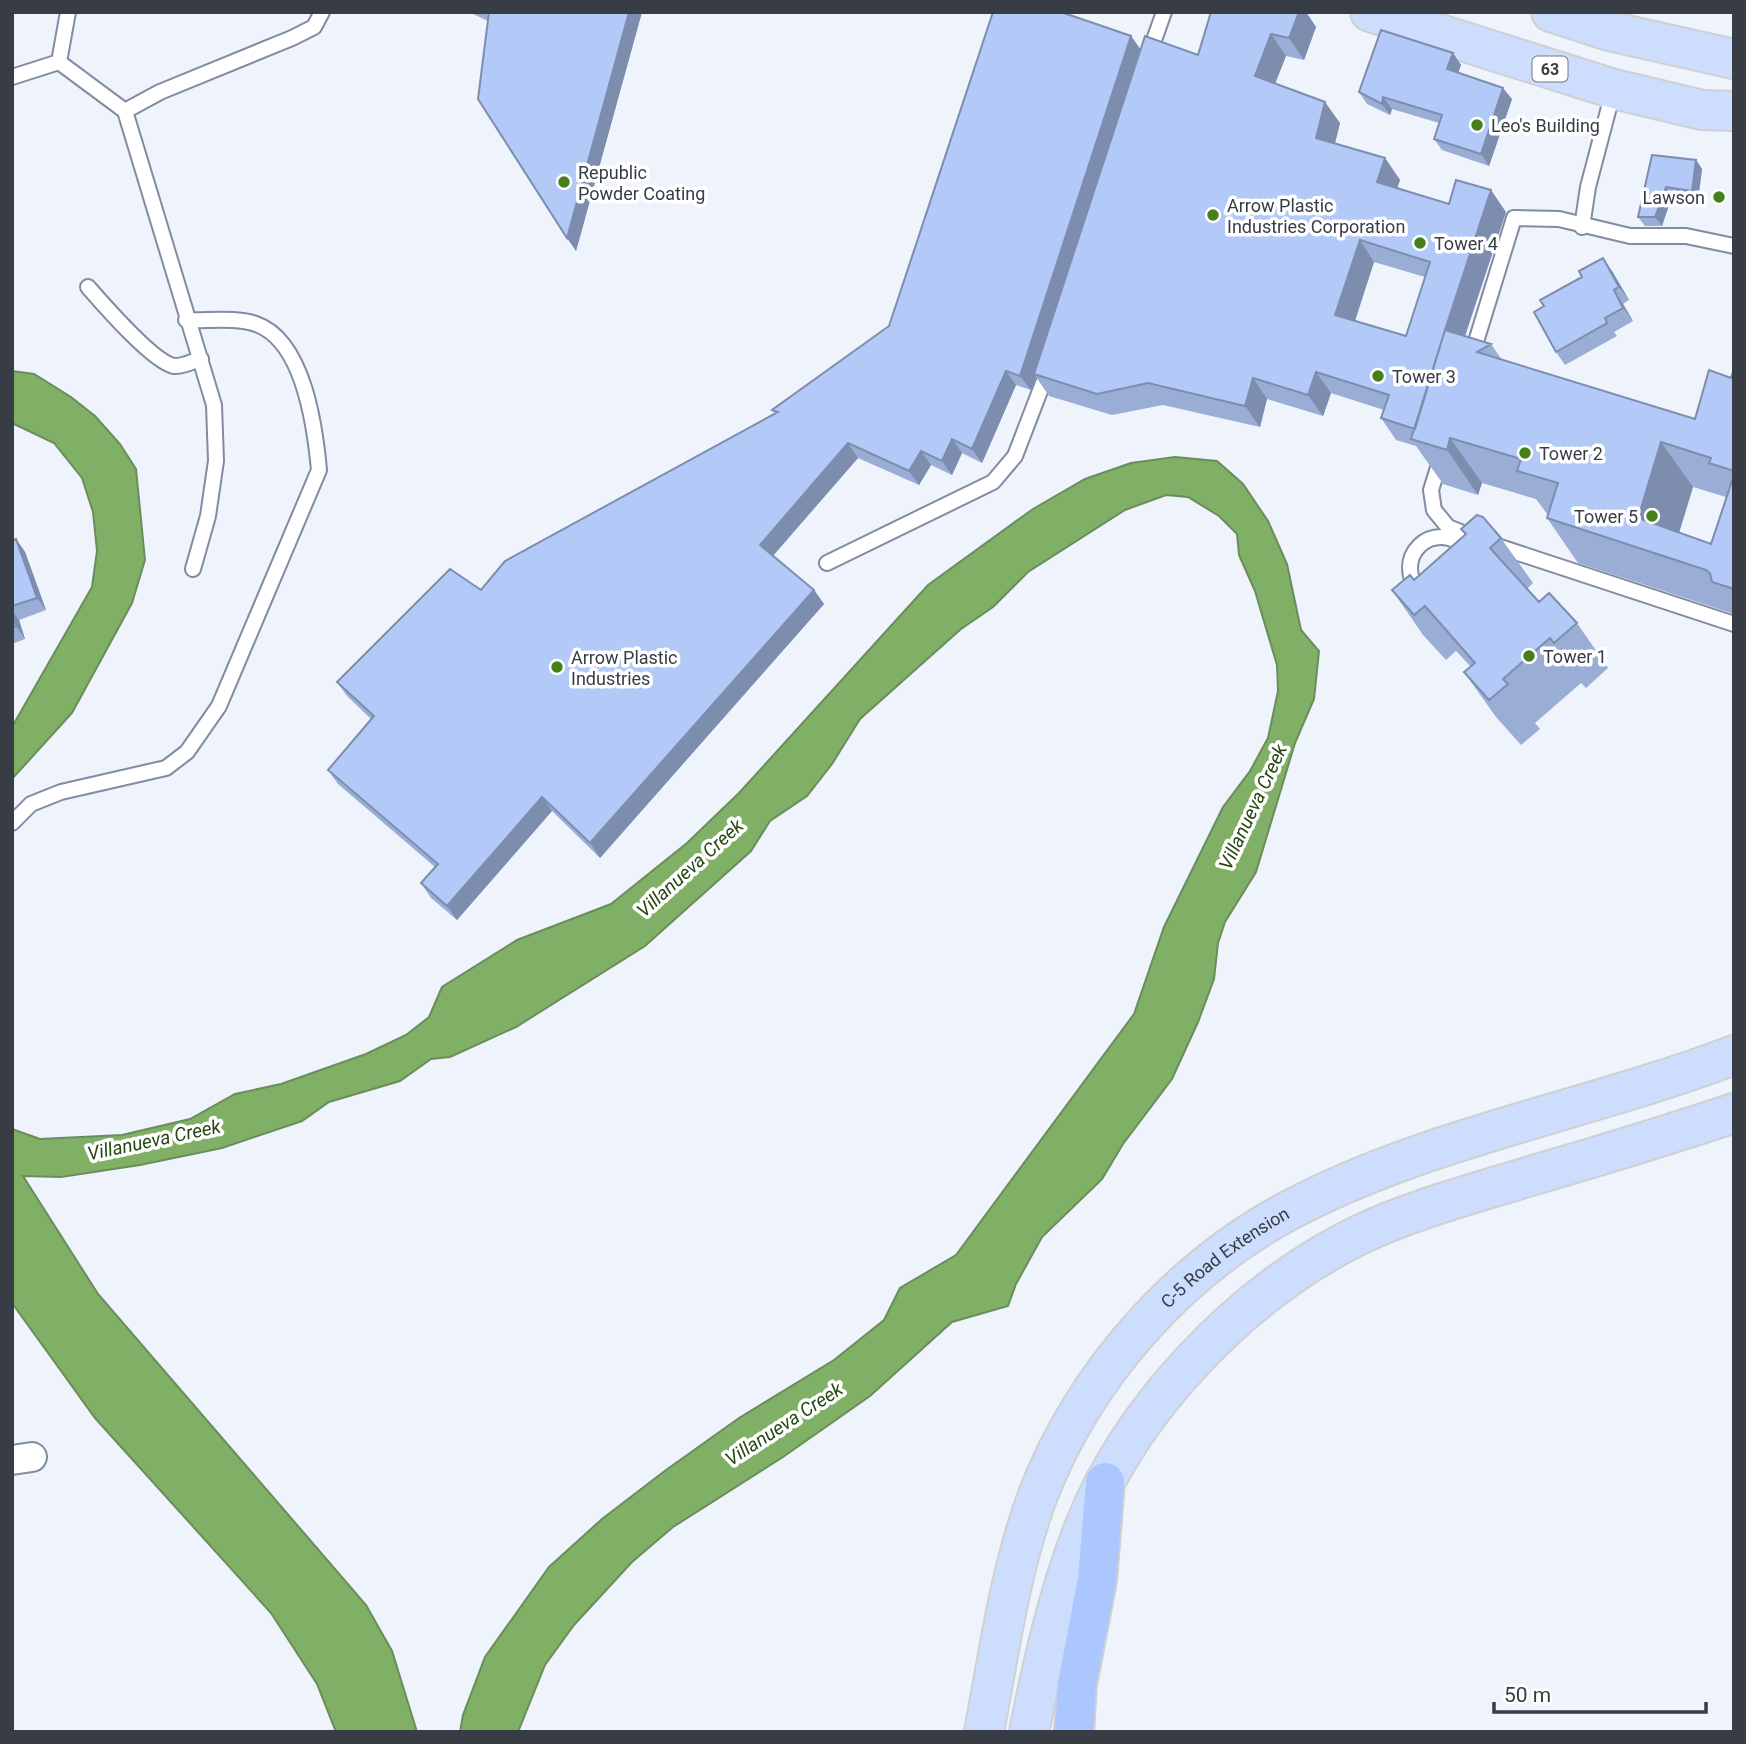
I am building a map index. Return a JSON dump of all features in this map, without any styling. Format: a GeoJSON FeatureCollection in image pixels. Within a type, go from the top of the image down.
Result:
{"type":"FeatureCollection","features":[{"type":"Feature","properties":{"kind":"highway"},"geometry":{"type":"LineString","coordinates":[[1074,1732],[1079,1671],[1097,1580],[1105,1482]]}},
{"type":"Feature","properties":{"kind":"main road","name":"63"},"geometry":{"type":"LineString","coordinates":[[1370,12],[1614,89],[1702,110],[1734,111]]}},
{"type":"Feature","properties":{"kind":"main road"},"geometry":{"type":"LineString","coordinates":[[1551,12],[1609,31],[1734,59]]}},
{"type":"Feature","properties":{"kind":"main road","name":"C-5 Road Extension"},"geometry":{"type":"LineString","coordinates":[[984,1732],[1018,1563],[1028,1525],[1055,1456],[1098,1382],[1156,1312],[1183,1286],[1255,1231],[1325,1192],[1445,1148],[1622,1094],[1734,1055]]}},
{"type":"Feature","properties":{"kind":"main road"},"geometry":{"type":"LineString","coordinates":[[1029,1732],[1054,1616],[1085,1525],[1105,1482],[1152,1412],[1204,1349],[1254,1304],[1329,1251],[1429,1208],[1734,1113]]}},
{"type":"Feature","properties":{"kind":"lane"},"geometry":{"type":"LineString","coordinates":[[59,62],[68,12]]}},
{"type":"Feature","properties":{"kind":"lane"},"geometry":{"type":"LineString","coordinates":[[125,111],[160,92],[303,33],[314,27],[322,12]]}},
{"type":"Feature","properties":{"kind":"lane"},"geometry":{"type":"LineString","coordinates":[[1146,65],[1164,12]]}},
{"type":"Feature","properties":{"kind":"lane"},"geometry":{"type":"LineString","coordinates":[[12,77],[59,62]]}},
{"type":"Feature","properties":{"kind":"lane"},"geometry":{"type":"LineString","coordinates":[[59,62],[125,111],[186,320],[214,405],[216,461],[208,516],[193,569]]}},
{"type":"Feature","properties":{"kind":"lane"},"geometry":{"type":"LineString","coordinates":[[1582,227],[1588,187],[1614,89]]}},
{"type":"Feature","properties":{"kind":"lane"},"geometry":{"type":"LineString","coordinates":[[1465,376],[1514,218],[1559,219],[1582,227],[1630,236],[1686,236],[1734,246]]}},
{"type":"Feature","properties":{"kind":"lane"},"geometry":{"type":"LineString","coordinates":[[88,287],[120,323],[164,362],[177,367],[201,359]]}},
{"type":"Feature","properties":{"kind":"lane"},"geometry":{"type":"LineString","coordinates":[[12,822],[31,804],[61,792],[166,768],[187,752],[219,706],[319,470],[316,441],[305,392],[289,352],[274,335],[256,324],[186,320]]}},
{"type":"Feature","properties":{"kind":"lane"},"geometry":{"type":"LineString","coordinates":[[827,563],[993,482],[1005,471],[1029,426],[1053,355]]}},
{"type":"Feature","properties":{"kind":"lane"},"geometry":{"type":"LineString","coordinates":[[1446,440],[1431,490],[1434,510],[1447,532],[1459,542],[1472,560]]}},
{"type":"Feature","properties":{"kind":"lane"},"geometry":{"type":"LineString","coordinates":[[1488,543],[1472,560],[1468,582],[1451,597],[1439,599],[1417,588],[1410,565],[1414,552],[1423,543],[1447,532],[1488,543],[1734,624]]}},
{"type":"Feature","properties":{"kind":"water"},"geometry":{"type":"Polygon","coordinates":[[[12,371],[34,374],[71,397],[95,416],[120,444],[136,469],[145,560],[132,603],[72,713],[12,779],[12,727],[92,587],[97,551],[93,512],[82,478],[54,443],[12,423],[12,371]]]}},
{"type":"Feature","properties":{"kind":"water","name":"Villanueva Creek"},"geometry":{"type":"Polygon","coordinates":[[[1175,457],[1217,461],[1243,484],[1268,521],[1287,564],[1301,630],[1319,651],[1314,699],[1295,743],[1256,872],[1225,922],[1218,943],[1214,979],[1172,1079],[1123,1144],[1102,1179],[1042,1237],[1016,1284],[1008,1306],[952,1322],[870,1396],[783,1457],[673,1527],[632,1562],[574,1625],[545,1665],[518,1732],[460,1732],[463,1715],[485,1657],[549,1567],[602,1519],[666,1470],[739,1418],[834,1360],[884,1320],[900,1288],[956,1255],[1134,1014],[1164,927],[1223,807],[1250,771],[1268,738],[1278,691],[1277,665],[1255,591],[1239,555],[1237,534],[1219,516],[1188,497],[1166,495],[1125,510],[1028,572],[993,607],[961,629],[860,719],[832,764],[807,796],[770,821],[751,851],[645,946],[516,1027],[450,1057],[431,1059],[400,1081],[329,1102],[302,1121],[222,1148],[140,1165],[61,1177],[23,1176],[98,1294],[366,1605],[392,1651],[417,1732],[336,1732],[317,1684],[271,1613],[95,1418],[12,1303],[12,1129],[40,1139],[122,1135],[190,1119],[235,1094],[281,1084],[366,1054],[406,1035],[429,1017],[442,987],[517,940],[611,904],[687,843],[739,793],[928,585],[1033,509],[1085,479],[1131,463],[1175,457]]]}},
{"type":"Feature","properties":{"kind":"building","name":"Republic Powder Coating"},"geometry":{"type":"Polygon","coordinates":[[[489,12],[629,12],[567,238],[478,99],[489,12]]]}},
{"type":"Feature","properties":{"kind":"building"},"geometry":{"type":"Polygon","coordinates":[[[993,12],[1061,12],[1131,36],[1020,376],[1006,371],[972,449],[952,439],[942,461],[921,451],[909,471],[848,443],[760,545],[814,590],[590,843],[542,797],[447,906],[421,883],[438,864],[328,770],[374,716],[337,682],[450,569],[481,590],[505,561],[778,412],[772,410],[889,326],[993,12]]]}},
{"type":"Feature","properties":{"kind":"building"},"geometry":{"type":"Polygon","coordinates":[[[1211,12],[1299,12],[1289,38],[1271,34],[1255,76],[1325,102],[1316,138],[1385,158],[1377,182],[1449,204],[1456,180],[1491,190],[1415,429],[1381,418],[1389,395],[1316,372],[1308,395],[1253,378],[1245,406],[1148,383],[1097,394],[1034,374],[1145,36],[1198,55],[1211,12]],[[1360,240],[1335,315],[1406,336],[1430,262],[1360,240]]]}},
{"type":"Feature","properties":{"kind":"building"},"geometry":{"type":"Polygon","coordinates":[[[1381,30],[1453,53],[1447,69],[1503,88],[1481,154],[1434,139],[1442,115],[1383,97],[1382,104],[1359,92],[1381,30]]]}},
{"type":"Feature","properties":{"kind":"building"},"geometry":{"type":"Polygon","coordinates":[[[1652,155],[1696,160],[1692,191],[1666,187],[1655,217],[1638,217],[1652,155]]]}},
{"type":"Feature","properties":{"kind":"building"},"geometry":{"type":"Polygon","coordinates":[[[1603,258],[1619,287],[1614,290],[1623,308],[1605,318],[1607,323],[1556,352],[1534,312],[1544,306],[1540,300],[1582,277],[1579,271],[1603,258]]]}},
{"type":"Feature","properties":{"kind":"building"},"geometry":{"type":"Polygon","coordinates":[[[1445,330],[1491,344],[1477,352],[1695,419],[1709,370],[1731,378],[1734,369],[1734,471],[1709,463],[1711,458],[1661,442],[1638,518],[1711,544],[1734,475],[1734,589],[1712,582],[1710,573],[1706,570],[1547,518],[1558,483],[1517,471],[1521,459],[1450,438],[1447,450],[1411,439],[1445,330]]]}},
{"type":"Feature","properties":{"kind":"building"},"geometry":{"type":"Polygon","coordinates":[[[1477,515],[1483,517],[1501,538],[1490,548],[1539,602],[1549,593],[1577,623],[1554,643],[1550,638],[1503,679],[1508,684],[1489,700],[1464,672],[1475,663],[1425,606],[1414,615],[1392,590],[1410,575],[1414,580],[1466,534],[1461,529],[1477,515]]]}},
{"type":"Feature","properties":{"kind":"building"},"geometry":{"type":"Polygon","coordinates":[[[16,539],[37,598],[12,606],[12,541],[16,539]]]}},
{"type":"Feature","properties":{"kind":"place","name":"Leo's Building"},"geometry":{"type":"Point","coordinates":[1477,125]}},
{"type":"Feature","properties":{"kind":"place","name":"Republic Powder Coating"},"geometry":{"type":"Point","coordinates":[564,182]}},
{"type":"Feature","properties":{"kind":"place","name":"Lawson"},"geometry":{"type":"Point","coordinates":[1719,197]}},
{"type":"Feature","properties":{"kind":"place","name":"Arrow Plastic Industries Corporation"},"geometry":{"type":"Point","coordinates":[1213,215]}},
{"type":"Feature","properties":{"kind":"place","name":"Tower 4"},"geometry":{"type":"Point","coordinates":[1420,243]}},
{"type":"Feature","properties":{"kind":"place","name":"Tower 3"},"geometry":{"type":"Point","coordinates":[1378,376]}},
{"type":"Feature","properties":{"kind":"place","name":"Tower 2"},"geometry":{"type":"Point","coordinates":[1525,453]}},
{"type":"Feature","properties":{"kind":"place","name":"Tower 5"},"geometry":{"type":"Point","coordinates":[1652,516]}},
{"type":"Feature","properties":{"kind":"place","name":"Tower 1"},"geometry":{"type":"Point","coordinates":[1529,656]}},
{"type":"Feature","properties":{"kind":"place","name":"Arrow Plastic Industries"},"geometry":{"type":"Point","coordinates":[557,667]}}]}
